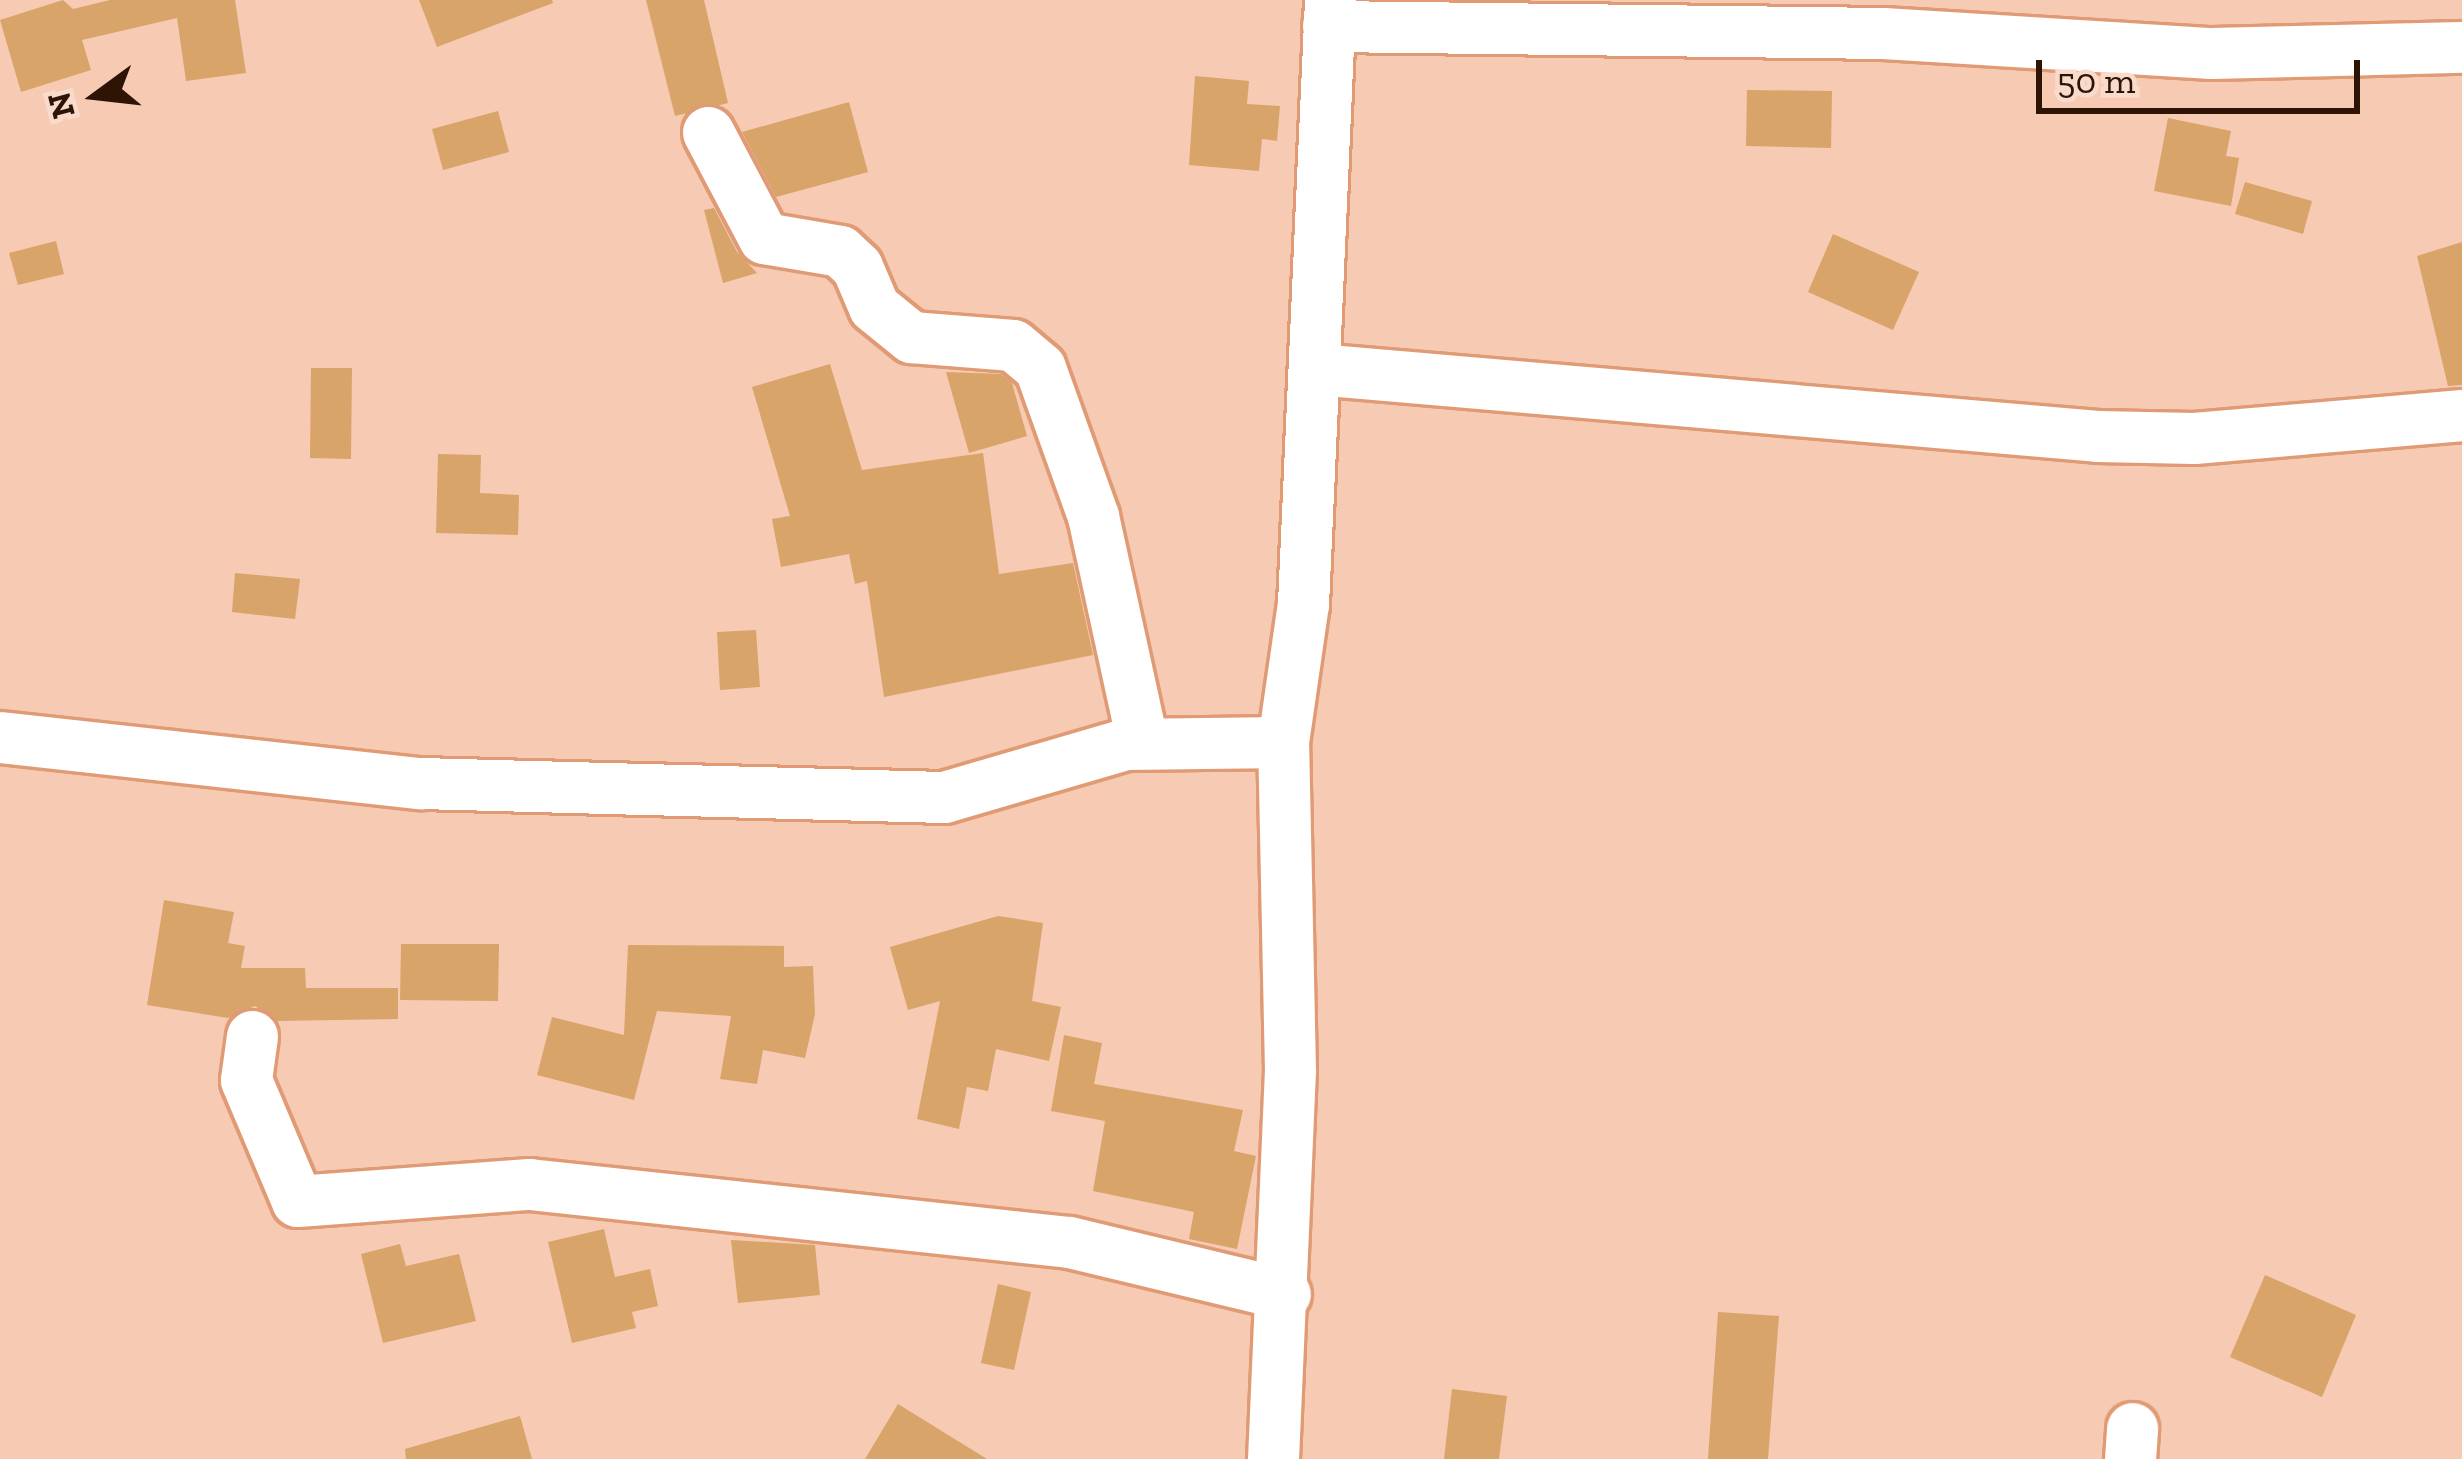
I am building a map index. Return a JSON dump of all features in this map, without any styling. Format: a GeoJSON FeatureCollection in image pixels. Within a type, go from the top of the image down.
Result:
{"type":"FeatureCollection","features":[{"type":"Feature","properties":{"kind":"street"},"geometry":{"type":"LineString","coordinates":[[1273,1459],[1285,1294],[1283,742],[1303,604],[1329,13],[1883,33],[2211,53],[2462,47]]}},
{"type":"Feature","properties":{"kind":"street"},"geometry":{"type":"LineString","coordinates":[[708,132],[764,238],[840,251],[857,267],[874,307],[911,337],[1013,345],[1040,368],[1093,516],[1142,741]]}},
{"type":"Feature","properties":{"kind":"street"},"geometry":{"type":"LineString","coordinates":[[1316,369],[2097,436],[2194,438],[2462,415]]}},
{"type":"Feature","properties":{"kind":"street"},"geometry":{"type":"LineString","coordinates":[[0,737],[420,783],[944,797],[1142,741],[1283,742]]}},
{"type":"Feature","properties":{"kind":"street"},"geometry":{"type":"LineString","coordinates":[[252,1036],[246,1080],[297,1201],[530,1184],[1069,1242],[1285,1294]]}},
{"type":"Feature","properties":{"kind":"building"},"geometry":{"type":"Polygon","coordinates":[[[63,0],[73,9],[110,0],[235,0],[246,73],[186,81],[177,18],[82,40],[91,70],[21,92],[0,20],[63,0]]]}},
{"type":"Feature","properties":{"kind":"building"},"geometry":{"type":"Polygon","coordinates":[[[419,0],[552,0],[553,3],[437,47],[419,0]]]}},
{"type":"Feature","properties":{"kind":"building"},"geometry":{"type":"Polygon","coordinates":[[[646,0],[704,0],[728,103],[675,116],[646,0]]]}},
{"type":"Feature","properties":{"kind":"building"},"geometry":{"type":"Polygon","coordinates":[[[1195,76],[1249,81],[1247,104],[1280,106],[1277,141],[1262,139],[1259,171],[1189,165],[1195,76]]]}},
{"type":"Feature","properties":{"kind":"building"},"geometry":{"type":"Polygon","coordinates":[[[1747,90],[1832,91],[1831,148],[1746,146],[1747,90]]]}},
{"type":"Feature","properties":{"kind":"building"},"geometry":{"type":"Polygon","coordinates":[[[849,102],[868,172],[776,197],[742,132],[849,102]]]}},
{"type":"Feature","properties":{"kind":"building"},"geometry":{"type":"Polygon","coordinates":[[[498,111],[509,152],[443,170],[432,129],[498,111]]]}},
{"type":"Feature","properties":{"kind":"building"},"geometry":{"type":"Polygon","coordinates":[[[2168,118],[2231,131],[2226,156],[2239,158],[2231,206],[2154,191],[2168,118]]]}},
{"type":"Feature","properties":{"kind":"building"},"geometry":{"type":"Polygon","coordinates":[[[2245,182],[2312,201],[2303,234],[2235,214],[2245,182]]]}},
{"type":"Feature","properties":{"kind":"building"},"geometry":{"type":"Polygon","coordinates":[[[714,208],[737,252],[757,273],[723,283],[704,210],[714,208]]]}},
{"type":"Feature","properties":{"kind":"building"},"geometry":{"type":"Polygon","coordinates":[[[1833,234],[1919,272],[1893,330],[1808,292],[1833,234]]]}},
{"type":"Feature","properties":{"kind":"building"},"geometry":{"type":"Polygon","coordinates":[[[56,241],[64,274],[18,285],[9,253],[56,241]]]}},
{"type":"Feature","properties":{"kind":"building"},"geometry":{"type":"Polygon","coordinates":[[[2462,242],[2462,385],[2448,386],[2417,256],[2462,242]]]}},
{"type":"Feature","properties":{"kind":"building"},"geometry":{"type":"Polygon","coordinates":[[[830,364],[862,470],[983,453],[999,574],[1073,563],[1093,655],[884,697],[867,581],[855,584],[849,554],[781,567],[772,519],[790,516],[752,387],[830,364]]]}},
{"type":"Feature","properties":{"kind":"building"},"geometry":{"type":"Polygon","coordinates":[[[311,368],[352,368],[351,459],[310,458],[311,368]]]}},
{"type":"Feature","properties":{"kind":"building"},"geometry":{"type":"Polygon","coordinates":[[[946,372],[1001,374],[1012,383],[1027,436],[969,453],[946,372]]]}},
{"type":"Feature","properties":{"kind":"building"},"geometry":{"type":"Polygon","coordinates":[[[438,454],[481,455],[480,493],[519,495],[518,535],[436,533],[438,454]]]}},
{"type":"Feature","properties":{"kind":"building"},"geometry":{"type":"Polygon","coordinates":[[[235,573],[300,579],[295,619],[232,612],[235,573]]]}},
{"type":"Feature","properties":{"kind":"building"},"geometry":{"type":"Polygon","coordinates":[[[756,630],[760,687],[720,690],[717,632],[756,630]]]}},
{"type":"Feature","properties":{"kind":"building"},"geometry":{"type":"Polygon","coordinates":[[[164,900],[234,912],[228,943],[245,946],[241,968],[305,968],[306,988],[398,988],[398,1019],[277,1021],[255,1006],[228,1018],[147,1005],[164,900]]]}},
{"type":"Feature","properties":{"kind":"building"},"geometry":{"type":"Polygon","coordinates":[[[998,916],[1043,923],[1032,1001],[1061,1007],[1049,1061],[996,1049],[988,1091],[967,1087],[959,1129],[917,1119],[940,1001],[908,1010],[890,947],[998,916]]]}},
{"type":"Feature","properties":{"kind":"building"},"geometry":{"type":"Polygon","coordinates":[[[401,944],[499,944],[498,1001],[400,1000],[401,944]]]}},
{"type":"Feature","properties":{"kind":"building"},"geometry":{"type":"Polygon","coordinates":[[[628,945],[784,946],[784,967],[813,966],[815,1014],[805,1058],[763,1050],[757,1084],[720,1079],[731,1016],[657,1011],[634,1100],[537,1075],[552,1017],[624,1035],[628,945]]]}},
{"type":"Feature","properties":{"kind":"building"},"geometry":{"type":"Polygon","coordinates":[[[1064,1035],[1102,1043],[1094,1084],[1243,1110],[1234,1151],[1256,1156],[1237,1249],[1189,1239],[1194,1212],[1093,1191],[1105,1121],[1051,1111],[1064,1035]]]}},
{"type":"Feature","properties":{"kind":"building"},"geometry":{"type":"Polygon","coordinates":[[[604,1229],[615,1277],[650,1269],[658,1306],[632,1312],[636,1328],[572,1343],[548,1242],[604,1229]]]}},
{"type":"Feature","properties":{"kind":"building"},"geometry":{"type":"Polygon","coordinates":[[[731,1240],[815,1245],[820,1295],[738,1303],[731,1240]]]}},
{"type":"Feature","properties":{"kind":"building"},"geometry":{"type":"Polygon","coordinates":[[[400,1244],[406,1266],[459,1254],[476,1321],[383,1343],[361,1254],[400,1244]]]}},
{"type":"Feature","properties":{"kind":"building"},"geometry":{"type":"Polygon","coordinates":[[[2265,1275],[2356,1315],[2322,1397],[2230,1357],[2265,1275]]]}},
{"type":"Feature","properties":{"kind":"building"},"geometry":{"type":"Polygon","coordinates":[[[998,1284],[1031,1292],[1014,1370],[981,1363],[998,1284]]]}},
{"type":"Feature","properties":{"kind":"building"},"geometry":{"type":"Polygon","coordinates":[[[1718,1312],[1779,1316],[1768,1459],[1708,1459],[1718,1312]]]}},
{"type":"Feature","properties":{"kind":"building"},"geometry":{"type":"Polygon","coordinates":[[[1452,1389],[1507,1396],[1499,1459],[1444,1459],[1452,1389]]]}},
{"type":"Feature","properties":{"kind":"building"},"geometry":{"type":"Polygon","coordinates":[[[898,1404],[987,1459],[865,1459],[898,1404]]]}},
{"type":"Feature","properties":{"kind":"building"},"geometry":{"type":"Polygon","coordinates":[[[520,1416],[532,1459],[406,1459],[405,1449],[520,1416]]]}}]}
